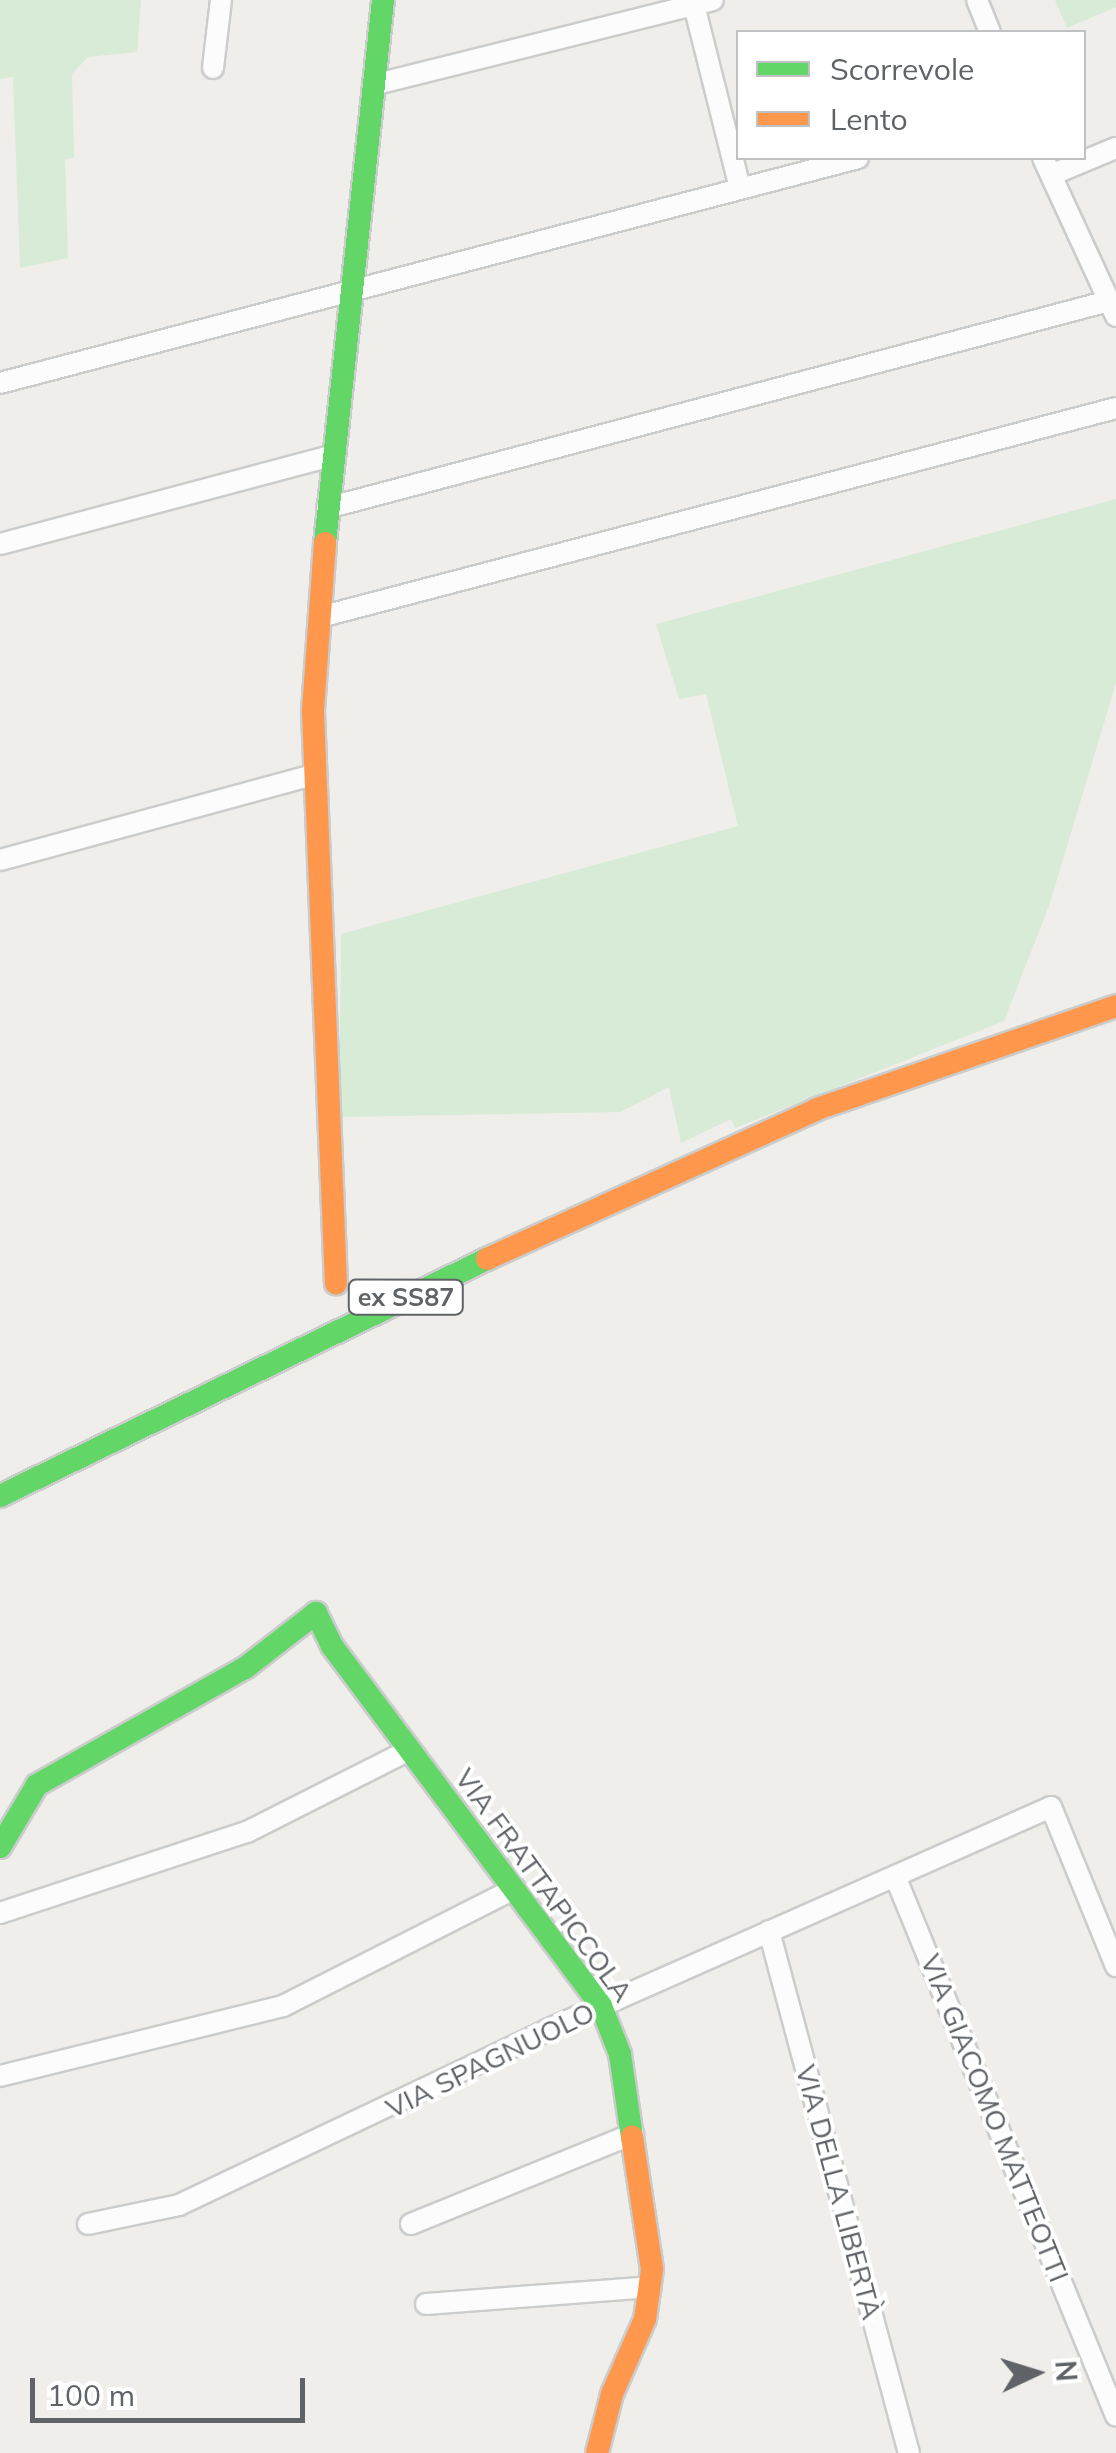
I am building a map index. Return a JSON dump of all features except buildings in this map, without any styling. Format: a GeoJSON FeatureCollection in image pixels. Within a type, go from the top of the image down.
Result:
{"type":"FeatureCollection","features":[{"type":"Feature","properties":{"kind":"main road"},"geometry":{"type":"LineString","coordinates":[[336,1284],[317,774],[320,616],[331,456],[383,0]]}},
{"type":"Feature","properties":{"kind":"main road","name":"ex SS87"},"geometry":{"type":"LineString","coordinates":[[0,1496],[467,1268],[817,1108],[1116,1006]]}},
{"type":"Feature","properties":{"kind":"main road","name":"VIA FRATTAPICCOLA"},"geometry":{"type":"LineString","coordinates":[[0,1847],[37,1785],[245,1668],[316,1613],[332,1646],[601,2006],[620,2054],[649,2228],[650,2287],[645,2318],[612,2394],[597,2453]]}},
{"type":"Feature","properties":{"kind":"street"},"geometry":{"type":"LineString","coordinates":[[213,68],[221,0]]}},
{"type":"Feature","properties":{"kind":"street"},"geometry":{"type":"LineString","coordinates":[[977,0],[989,30]]}},
{"type":"Feature","properties":{"kind":"street"},"geometry":{"type":"LineString","coordinates":[[373,85],[703,3],[740,188]]}},
{"type":"Feature","properties":{"kind":"street"},"geometry":{"type":"LineString","coordinates":[[1086,156],[1116,148]]}},
{"type":"Feature","properties":{"kind":"street"},"geometry":{"type":"LineString","coordinates":[[0,383],[850,160]]}},
{"type":"Feature","properties":{"kind":"street"},"geometry":{"type":"LineString","coordinates":[[327,508],[1112,308],[1047,166]]}},
{"type":"Feature","properties":{"kind":"street"},"geometry":{"type":"LineString","coordinates":[[320,616],[1116,408]]}},
{"type":"Feature","properties":{"kind":"street"},"geometry":{"type":"LineString","coordinates":[[0,544],[331,456]]}},
{"type":"Feature","properties":{"kind":"street"},"geometry":{"type":"LineString","coordinates":[[0,860],[317,774]]}},
{"type":"Feature","properties":{"kind":"street"},"geometry":{"type":"LineString","coordinates":[[0,1913],[247,1832],[409,1750]]}},
{"type":"Feature","properties":{"kind":"street","name":"VIA SPAGNUOLO"},"geometry":{"type":"LineString","coordinates":[[88,2224],[179,2205],[601,2006],[1051,1807],[1116,1966]]}},
{"type":"Feature","properties":{"kind":"street","name":"VIA GIACOMO MATTEOTTI"},"geometry":{"type":"LineString","coordinates":[[895,1876],[1116,2416]]}},
{"type":"Feature","properties":{"kind":"street"},"geometry":{"type":"LineString","coordinates":[[0,2076],[283,2006],[514,1890]]}},
{"type":"Feature","properties":{"kind":"street","name":"VIA DELLA LIBERTÀ"},"geometry":{"type":"LineString","coordinates":[[769,1930],[909,2453]]}},
{"type":"Feature","properties":{"kind":"street"},"geometry":{"type":"LineString","coordinates":[[410,2224],[633,2134]]}},
{"type":"Feature","properties":{"kind":"street"},"geometry":{"type":"LineString","coordinates":[[426,2304],[650,2287]]}},
{"type":"Feature","properties":{"kind":"green space"},"geometry":{"type":"Polygon","coordinates":[[[0,0],[141,0],[137,52],[88,57],[72,74],[74,158],[65,159],[68,258],[20,268],[13,77],[0,79],[0,0]]]}},
{"type":"Feature","properties":{"kind":"green space"},"geometry":{"type":"Polygon","coordinates":[[[1055,0],[1116,0],[1116,7],[1067,28],[1055,0]]]}},
{"type":"Feature","properties":{"kind":"green space"},"geometry":{"type":"Polygon","coordinates":[[[1116,499],[1116,683],[1049,906],[1004,1021],[735,1128],[731,1119],[681,1143],[669,1087],[620,1112],[339,1117],[341,934],[738,826],[706,694],[679,699],[656,624],[1116,499]]]}},
{"type":"Feature","properties":{"kind":"traffic: fast"},"geometry":{"type":"LineString","coordinates":[[325,543],[383,0]]}},
{"type":"Feature","properties":{"kind":"traffic: fast"},"geometry":{"type":"LineString","coordinates":[[0,1496],[487,1259]]}},
{"type":"Feature","properties":{"kind":"traffic: fast"},"geometry":{"type":"LineString","coordinates":[[0,1847],[37,1785],[245,1668],[316,1613],[332,1646],[601,2006],[620,2054],[632,2137]]}},
{"type":"Feature","properties":{"kind":"traffic: slow"},"geometry":{"type":"LineString","coordinates":[[325,543],[313,712],[336,1284]]}},
{"type":"Feature","properties":{"kind":"traffic: slow"},"geometry":{"type":"LineString","coordinates":[[487,1259],[817,1109],[1116,1006]]}},
{"type":"Feature","properties":{"kind":"traffic: slow"},"geometry":{"type":"LineString","coordinates":[[597,2453],[612,2394],[645,2319],[652,2269],[632,2137]]}}]}
